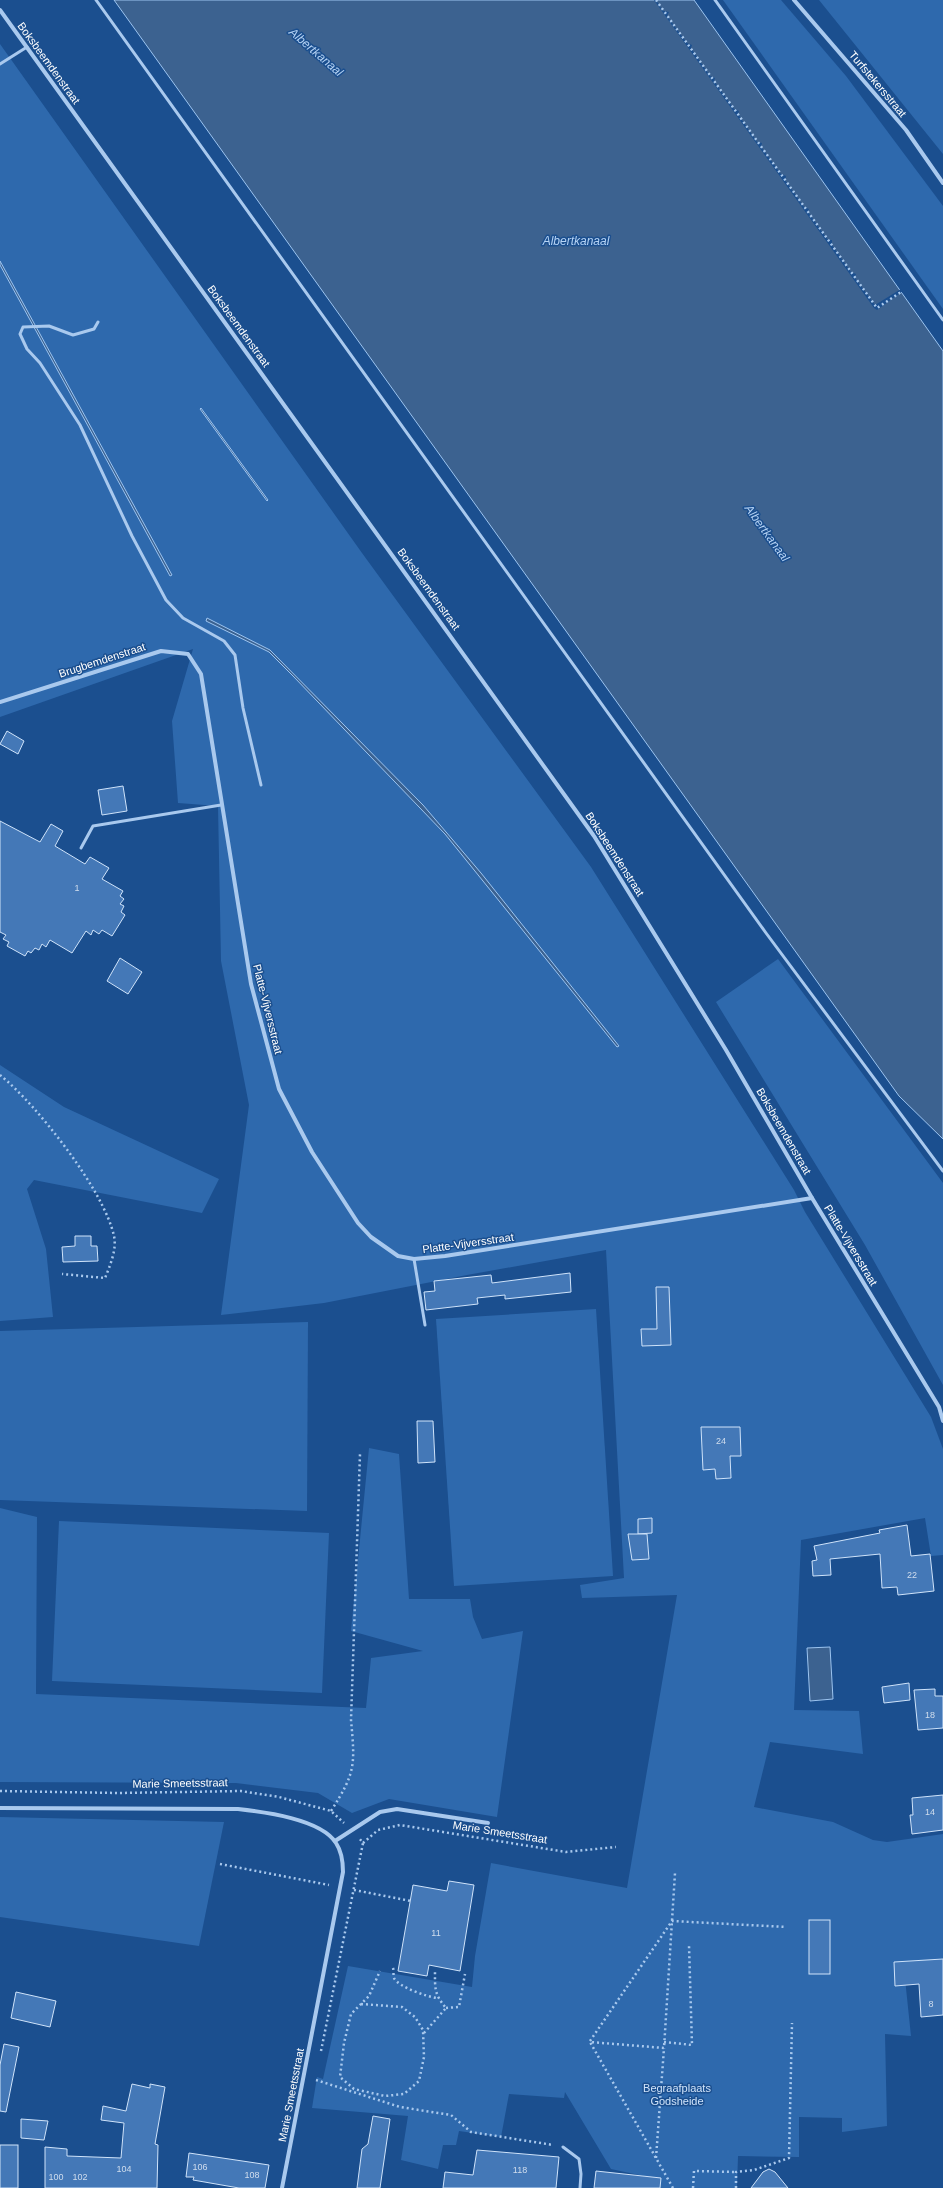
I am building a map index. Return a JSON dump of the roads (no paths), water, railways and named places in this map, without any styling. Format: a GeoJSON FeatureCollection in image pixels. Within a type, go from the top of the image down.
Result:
{"type":"FeatureCollection","features":[{"type":"Feature","properties":{"kind":"street","name":"Turfstekersstraat"},"geometry":{"type":"LineString","coordinates":[[794,0],[906,130],[943,183]]}},
{"type":"Feature","properties":{"kind":"street","name":"Boksbeemdenstraat"},"geometry":{"type":"LineString","coordinates":[[0,10],[594,836],[726,1050],[812,1198]]}},
{"type":"Feature","properties":{"kind":"street","name":"Brugbemdenstraat"},"geometry":{"type":"LineString","coordinates":[[0,702],[161,651],[188,654],[201,674]]}},
{"type":"Feature","properties":{"kind":"street","name":"Platte-Vijversstraat"},"geometry":{"type":"LineString","coordinates":[[201,674],[251,984],[279,1088],[312,1152],[358,1223],[384,1248],[398,1256],[414,1259],[445,1256],[812,1198],[939,1407],[943,1420]]}},
{"type":"Feature","properties":{"kind":"street"},"geometry":{"type":"LineString","coordinates":[[0,1808],[238,1809],[265,1813],[313,1826],[335,1841]]}},
{"type":"Feature","properties":{"kind":"street","name":"Marie Smeetsstraat"},"geometry":{"type":"LineString","coordinates":[[282,2188],[343,1872],[342,1856],[335,1841],[380,1812],[397,1809],[488,1823]]}},
{"type":"Feature","properties":{"kind":"lane"},"geometry":{"type":"LineString","coordinates":[[96,0],[766,933],[943,1171]]}},
{"type":"Feature","properties":{"kind":"lane"},"geometry":{"type":"LineString","coordinates":[[714,0],[943,320]]}},
{"type":"Feature","properties":{"kind":"lane"},"geometry":{"type":"LineString","coordinates":[[0,64],[27,47]]}},
{"type":"Feature","properties":{"kind":"lane"},"geometry":{"type":"LineString","coordinates":[[98,322],[94,329],[73,335],[49,326],[23,327],[20,334],[27,349],[40,363],[80,425],[132,536],[166,600],[183,618],[224,641],[235,655],[243,708],[261,785]]}},
{"type":"Feature","properties":{"kind":"lane"},"geometry":{"type":"LineString","coordinates":[[81,848],[93,826],[221,805]]}},
{"type":"Feature","properties":{"kind":"lane"},"geometry":{"type":"LineString","coordinates":[[414,1259],[425,1324]]}},
{"type":"Feature","properties":{"kind":"lane"},"geometry":{"type":"LineString","coordinates":[[563,2146],[579,2158],[581,2174],[580,2188]]}},
{"type":"Feature","properties":{"kind":"water","name":"Albertkanaal"},"geometry":{"type":"Polygon","coordinates":[[[114,0],[694,0],[943,351],[943,1139],[899,1096],[114,0]]]}},
{"type":"Feature","properties":{"kind":"water"},"geometry":{"type":"Polygon","coordinates":[[[0,261],[172,575],[170,576],[0,265],[0,261]]]}},
{"type":"Feature","properties":{"kind":"water"},"geometry":{"type":"Polygon","coordinates":[[[201,408],[268,500],[267,501],[200,409],[201,408]]]}},
{"type":"Feature","properties":{"kind":"water"},"geometry":{"type":"Polygon","coordinates":[[[207,618],[270,650],[423,805],[481,873],[619,1046],[617,1047],[445,834],[293,676],[269,652],[206,621],[207,618]]]}},
{"type":"Feature","properties":{"kind":"water"},"geometry":{"type":"Polygon","coordinates":[[[830,1647],[833,1699],[810,1701],[807,1648],[830,1647]]]}},
{"type":"Feature","properties":{"kind":"park label","name":"Begraafplaats Godsheide"},"geometry":{"type":"Point","coordinates":[677,2094]}}]}
